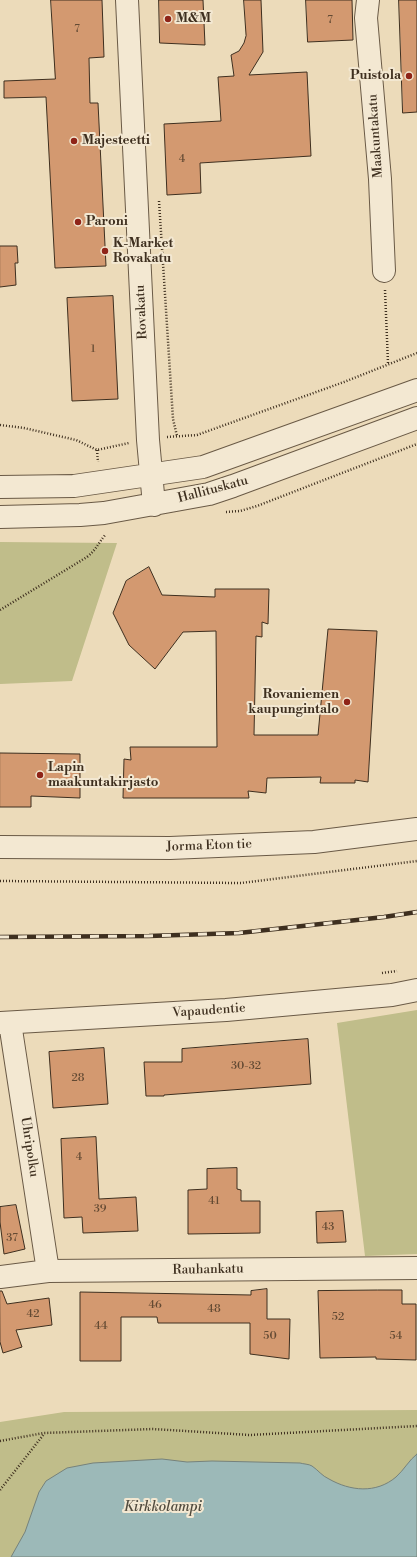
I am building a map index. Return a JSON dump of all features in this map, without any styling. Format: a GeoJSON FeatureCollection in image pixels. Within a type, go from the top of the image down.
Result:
{"type":"FeatureCollection","features":[{"type":"Feature","properties":{"kind":"street","name":"Rovakatu"},"geometry":{"type":"LineString","coordinates":[[127,0],[147,433],[154,505]]}},
{"type":"Feature","properties":{"kind":"street","name":"Maakuntakatu"},"geometry":{"type":"LineString","coordinates":[[368,0],[366,18],[380,179],[384,271]]}},
{"type":"Feature","properties":{"kind":"street","name":"Hallituskatu"},"geometry":{"type":"LineString","coordinates":[[0,487],[74,486],[203,467],[417,390]]}},
{"type":"Feature","properties":{"kind":"street"},"geometry":{"type":"LineString","coordinates":[[388,401],[415,414]]}},
{"type":"Feature","properties":{"kind":"street","name":"Hallituskatu"},"geometry":{"type":"LineString","coordinates":[[0,517],[80,515],[154,505],[209,494],[234,486],[415,414]]}},
{"type":"Feature","properties":{"kind":"street","name":"Jorma Eton tie"},"geometry":{"type":"LineString","coordinates":[[0,847],[170,848],[306,843],[417,829]]}},
{"type":"Feature","properties":{"kind":"street","name":"Vapaudentie"},"geometry":{"type":"LineString","coordinates":[[5,1023],[226,1010],[392,995],[417,990]]}},
{"type":"Feature","properties":{"kind":"street","name":"Uhripolku"},"geometry":{"type":"LineString","coordinates":[[5,1023],[48,1271]]}},
{"type":"Feature","properties":{"kind":"street","name":"Rauhankatu"},"geometry":{"type":"LineString","coordinates":[[0,1277],[48,1271],[417,1268]]}},
{"type":"Feature","properties":{"kind":"path","name":"Rovakatu"},"geometry":{"type":"LineString","coordinates":[[159,198],[173,419],[176,436],[197,435],[344,382],[388,363]]}},
{"type":"Feature","properties":{"kind":"path"},"geometry":{"type":"LineString","coordinates":[[384,271],[388,363],[417,353]]}},
{"type":"Feature","properties":{"kind":"path"},"geometry":{"type":"LineString","coordinates":[[0,425],[24,428],[76,440],[97,450],[130,443]]}},
{"type":"Feature","properties":{"kind":"path"},"geometry":{"type":"LineString","coordinates":[[224,512],[240,511],[257,506],[417,444]]}},
{"type":"Feature","properties":{"kind":"path"},"geometry":{"type":"LineString","coordinates":[[97,450],[99,467]]}},
{"type":"Feature","properties":{"kind":"path"},"geometry":{"type":"LineString","coordinates":[[0,610],[87,557],[95,551],[106,533]]}},
{"type":"Feature","properties":{"kind":"path"},"geometry":{"type":"LineString","coordinates":[[0,881],[240,883],[417,861]]}},
{"type":"Feature","properties":{"kind":"path"},"geometry":{"type":"LineString","coordinates":[[0,1440],[44,1433],[153,1429],[250,1435],[417,1426]]}},
{"type":"Feature","properties":{"kind":"path"},"geometry":{"type":"LineString","coordinates":[[0,1490],[44,1433]]}},
{"type":"Feature","properties":{"kind":"shaded area"},"geometry":{"type":"Polygon","coordinates":[[[0,542],[117,543],[72,681],[0,684],[0,542]]]}},
{"type":"Feature","properties":{"kind":"shaded area"},"geometry":{"type":"Polygon","coordinates":[[[417,1010],[417,1254],[365,1256],[337,1023],[417,1010]]]}},
{"type":"Feature","properties":{"kind":"shaded area"},"geometry":{"type":"Polygon","coordinates":[[[417,1410],[417,1557],[0,1557],[0,1422],[64,1412],[417,1410]]]}},
{"type":"Feature","properties":{"kind":"water","name":"Kirkkolampi"},"geometry":{"type":"Polygon","coordinates":[[[417,1454],[417,1557],[11,1557],[25,1532],[39,1492],[46,1481],[67,1468],[93,1463],[162,1459],[187,1462],[212,1461],[300,1463],[312,1466],[324,1476],[337,1483],[363,1489],[380,1486],[396,1477],[417,1454]]]}},
{"type":"Feature","properties":{"kind":"building"},"geometry":{"type":"Polygon","coordinates":[[[51,0],[102,0],[104,57],[89,58],[90,103],[98,103],[106,266],[55,268],[46,97],[4,98],[4,81],[55,79],[51,0]]]}},
{"type":"Feature","properties":{"kind":"building"},"geometry":{"type":"Polygon","coordinates":[[[159,0],[203,0],[205,45],[160,43],[159,0]]]}},
{"type":"Feature","properties":{"kind":"building"},"geometry":{"type":"Polygon","coordinates":[[[244,0],[261,0],[263,52],[249,75],[307,72],[311,156],[200,163],[201,193],[167,195],[164,124],[221,121],[218,77],[234,76],[231,55],[239,51],[246,36],[244,0]]]}},
{"type":"Feature","properties":{"kind":"building"},"geometry":{"type":"Polygon","coordinates":[[[306,0],[352,0],[353,40],[308,42],[306,0]]]}},
{"type":"Feature","properties":{"kind":"building","name":"Puistola"},"geometry":{"type":"Polygon","coordinates":[[[399,0],[417,0],[417,112],[403,113],[399,0]]]}},
{"type":"Feature","properties":{"kind":"building"},"geometry":{"type":"Polygon","coordinates":[[[0,246],[17,246],[18,263],[15,263],[16,285],[0,287],[0,246]]]}},
{"type":"Feature","properties":{"kind":"building"},"geometry":{"type":"Polygon","coordinates":[[[113,296],[118,399],[72,401],[67,298],[113,296]]]}},
{"type":"Feature","properties":{"kind":"building","name":"Rovaniemen kaupungintalo"},"geometry":{"type":"Polygon","coordinates":[[[149,567],[162,595],[215,597],[215,589],[269,589],[268,624],[262,622],[262,637],[256,636],[254,735],[318,735],[328,629],[377,631],[368,782],[355,780],[355,783],[320,783],[321,777],[267,778],[266,793],[248,791],[249,798],[123,798],[124,759],[131,760],[130,747],[217,747],[216,631],[183,632],[155,669],[129,645],[113,613],[126,581],[149,567]]]}},
{"type":"Feature","properties":{"kind":"building","name":"Lapin maakuntakirjasto"},"geometry":{"type":"Polygon","coordinates":[[[0,753],[80,754],[80,798],[31,796],[31,807],[0,807],[0,753]]]}},
{"type":"Feature","properties":{"kind":"building"},"geometry":{"type":"Polygon","coordinates":[[[308,1039],[311,1084],[164,1096],[146,1096],[144,1062],[182,1062],[182,1049],[308,1039]]]}},
{"type":"Feature","properties":{"kind":"building"},"geometry":{"type":"Polygon","coordinates":[[[104,1048],[108,1104],[53,1108],[49,1052],[104,1048]]]}},
{"type":"Feature","properties":{"kind":"building"},"geometry":{"type":"Polygon","coordinates":[[[96,1137],[99,1199],[136,1197],[138,1231],[83,1233],[82,1217],[64,1218],[61,1139],[96,1137]]]}},
{"type":"Feature","properties":{"kind":"building"},"geometry":{"type":"Polygon","coordinates":[[[237,1168],[237,1189],[241,1190],[241,1201],[260,1201],[260,1233],[188,1234],[188,1190],[207,1189],[207,1169],[237,1168]]]}},
{"type":"Feature","properties":{"kind":"building"},"geometry":{"type":"Polygon","coordinates":[[[16,1205],[25,1249],[4,1254],[0,1222],[0,1207],[16,1205]]]}},
{"type":"Feature","properties":{"kind":"building"},"geometry":{"type":"Polygon","coordinates":[[[343,1211],[346,1242],[317,1243],[316,1212],[343,1211]]]}},
{"type":"Feature","properties":{"kind":"building"},"geometry":{"type":"Polygon","coordinates":[[[267,1289],[267,1319],[290,1319],[289,1359],[250,1354],[250,1323],[158,1323],[157,1317],[121,1317],[121,1361],[80,1361],[80,1292],[251,1295],[251,1291],[267,1289]]]}},
{"type":"Feature","properties":{"kind":"building"},"geometry":{"type":"Polygon","coordinates":[[[402,1290],[402,1304],[416,1304],[416,1360],[376,1359],[376,1357],[320,1358],[318,1291],[402,1290]]]}},
{"type":"Feature","properties":{"kind":"building"},"geometry":{"type":"Polygon","coordinates":[[[0,1291],[2,1291],[7,1304],[49,1298],[52,1325],[16,1330],[22,1347],[3,1353],[0,1342],[0,1291]]]}},
{"type":"Feature","properties":{"kind":"railway"},"geometry":{"type":"LineString","coordinates":[[0,937],[149,936],[239,933],[417,912]]}},
{"type":"Feature","properties":{"kind":"place","name":"M&M"},"geometry":{"type":"Point","coordinates":[168,19]}},
{"type":"Feature","properties":{"kind":"place","name":"Puistola"},"geometry":{"type":"Point","coordinates":[409,76]}},
{"type":"Feature","properties":{"kind":"place","name":"Majesteetti"},"geometry":{"type":"Point","coordinates":[74,141]}},
{"type":"Feature","properties":{"kind":"place","name":"Paroni"},"geometry":{"type":"Point","coordinates":[78,222]}},
{"type":"Feature","properties":{"kind":"place","name":"K-Market Rovakatu"},"geometry":{"type":"Point","coordinates":[105,251]}},
{"type":"Feature","properties":{"kind":"place","name":"Rovaniemen kaupungintalo"},"geometry":{"type":"Point","coordinates":[347,702]}},
{"type":"Feature","properties":{"kind":"place","name":"Lapin maakuntakirjasto"},"geometry":{"type":"Point","coordinates":[40,775]}}]}
